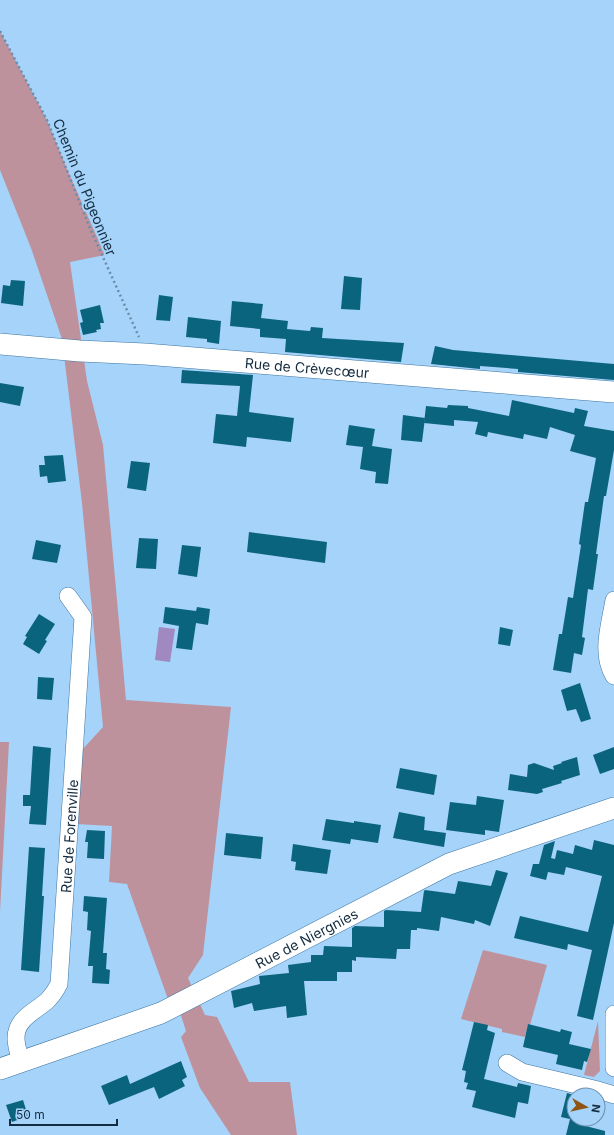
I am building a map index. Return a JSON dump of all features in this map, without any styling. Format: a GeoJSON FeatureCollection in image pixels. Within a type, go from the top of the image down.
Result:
{"type":"FeatureCollection","features":[{"type":"Feature","properties":{"kind":"street","name":"Rue de Crèvecœur"},"geometry":{"type":"LineString","coordinates":[[0,344],[80,351],[145,354],[614,392]]}},
{"type":"Feature","properties":{"kind":"street","name":"Rue de Forenville"},"geometry":{"type":"LineString","coordinates":[[21,1062],[16,1038],[18,1026],[25,1017],[48,1000],[60,984],[83,616],[68,596]]}},
{"type":"Feature","properties":{"kind":"street"},"geometry":{"type":"LineString","coordinates":[[614,600],[606,651],[611,671],[614,676]]}},
{"type":"Feature","properties":{"kind":"street","name":"Rue de Niergnies"},"geometry":{"type":"LineString","coordinates":[[0,1069],[161,1013],[449,864],[614,808]]}},
{"type":"Feature","properties":{"kind":"street"},"geometry":{"type":"LineString","coordinates":[[614,1014],[614,1068]]}},
{"type":"Feature","properties":{"kind":"street"},"geometry":{"type":"LineString","coordinates":[[507,1063],[522,1072],[598,1090],[614,1096]]}},
{"type":"Feature","properties":{"kind":"path","name":"Chemin du Pigeonnier"},"geometry":{"type":"LineString","coordinates":[[0,31],[47,120],[89,226],[130,315],[145,354]]}},
{"type":"Feature","properties":{"kind":"shaded area"},"geometry":{"type":"Polygon","coordinates":[[[0,31],[47,120],[105,255],[70,262],[87,381],[103,445],[126,700],[231,707],[203,955],[188,978],[205,1015],[217,1017],[249,1082],[290,1082],[297,1135],[231,1135],[200,1088],[181,1037],[186,1031],[175,997],[169,1002],[127,884],[109,882],[112,826],[76,824],[81,751],[103,727],[82,503],[62,339],[31,248],[0,170],[0,31]]]}},
{"type":"Feature","properties":{"kind":"shaded area"},"geometry":{"type":"Polygon","coordinates":[[[159,627],[175,629],[170,662],[155,660],[159,627]]]}},
{"type":"Feature","properties":{"kind":"shaded area"},"geometry":{"type":"Polygon","coordinates":[[[0,742],[9,742],[0,912],[0,742]]]}},
{"type":"Feature","properties":{"kind":"shaded area"},"geometry":{"type":"Polygon","coordinates":[[[483,950],[547,965],[530,1025],[528,1025],[525,1037],[502,1032],[502,1029],[461,1019],[483,950]]]}},
{"type":"Feature","properties":{"kind":"shaded area"},"geometry":{"type":"Polygon","coordinates":[[[598,1021],[600,1071],[594,1077],[584,1075],[598,1021]]]}},
{"type":"Feature","properties":{"kind":"building"},"geometry":{"type":"Polygon","coordinates":[[[344,276],[362,278],[360,310],[341,309],[344,276]]]}},
{"type":"Feature","properties":{"kind":"building"},"geometry":{"type":"Polygon","coordinates":[[[11,280],[25,281],[23,306],[1,303],[3,285],[10,286],[11,280]]]}},
{"type":"Feature","properties":{"kind":"building"},"geometry":{"type":"Polygon","coordinates":[[[159,295],[173,297],[170,321],[156,320],[159,295]]]}},
{"type":"Feature","properties":{"kind":"building"},"geometry":{"type":"Polygon","coordinates":[[[232,301],[263,304],[261,318],[288,321],[287,329],[310,331],[311,327],[323,328],[322,338],[404,343],[401,362],[285,352],[286,339],[260,337],[260,329],[230,326],[232,301]]]}},
{"type":"Feature","properties":{"kind":"building"},"geometry":{"type":"Polygon","coordinates":[[[100,305],[104,323],[100,323],[101,329],[96,330],[97,332],[83,335],[80,323],[83,322],[80,310],[100,305]]]}},
{"type":"Feature","properties":{"kind":"building"},"geometry":{"type":"Polygon","coordinates":[[[188,317],[221,321],[219,344],[207,342],[207,339],[186,337],[188,317]]]}},
{"type":"Feature","properties":{"kind":"building"},"geometry":{"type":"Polygon","coordinates":[[[435,346],[453,350],[614,364],[614,380],[518,372],[518,369],[480,366],[480,369],[431,364],[435,346]]]}},
{"type":"Feature","properties":{"kind":"building"},"geometry":{"type":"Polygon","coordinates":[[[182,370],[253,375],[249,412],[294,418],[291,442],[247,437],[246,447],[213,443],[216,414],[237,416],[240,386],[181,383],[182,370]]]}},
{"type":"Feature","properties":{"kind":"building"},"geometry":{"type":"Polygon","coordinates":[[[0,383],[24,387],[20,406],[0,402],[0,383]]]}},
{"type":"Feature","properties":{"kind":"building"},"geometry":{"type":"Polygon","coordinates":[[[512,400],[574,413],[575,408],[588,411],[584,426],[614,431],[614,450],[606,496],[604,496],[596,554],[598,554],[593,590],[588,589],[582,637],[585,638],[582,655],[574,653],[571,673],[553,670],[559,634],[562,634],[568,597],[573,598],[581,545],[579,544],[585,502],[588,502],[596,458],[570,451],[575,435],[550,427],[547,439],[524,434],[523,439],[488,432],[487,437],[475,434],[478,422],[454,420],[454,426],[424,423],[426,406],[447,408],[448,405],[468,406],[468,408],[509,416],[512,400]]]}},
{"type":"Feature","properties":{"kind":"building"},"geometry":{"type":"Polygon","coordinates":[[[403,415],[425,418],[422,442],[401,440],[403,415]]]}},
{"type":"Feature","properties":{"kind":"building"},"geometry":{"type":"Polygon","coordinates":[[[349,425],[375,429],[372,446],[392,449],[388,484],[375,483],[376,472],[360,469],[363,447],[346,445],[349,425]]]}},
{"type":"Feature","properties":{"kind":"building"},"geometry":{"type":"Polygon","coordinates":[[[63,455],[66,481],[48,483],[47,476],[40,477],[39,465],[45,465],[44,456],[63,455]]]}},
{"type":"Feature","properties":{"kind":"building"},"geometry":{"type":"Polygon","coordinates":[[[131,461],[150,463],[146,491],[127,488],[131,461]]]}},
{"type":"Feature","properties":{"kind":"building"},"geometry":{"type":"Polygon","coordinates":[[[249,532],[327,542],[325,563],[247,552],[249,532]]]}},
{"type":"Feature","properties":{"kind":"building"},"geometry":{"type":"Polygon","coordinates":[[[139,538],[158,539],[156,569],[136,568],[139,538]]]}},
{"type":"Feature","properties":{"kind":"building"},"geometry":{"type":"Polygon","coordinates":[[[36,540],[61,545],[57,563],[32,559],[36,540]]]}},
{"type":"Feature","properties":{"kind":"building"},"geometry":{"type":"Polygon","coordinates":[[[182,545],[201,547],[197,577],[178,574],[182,545]]]}},
{"type":"Feature","properties":{"kind":"building"},"geometry":{"type":"Polygon","coordinates":[[[165,607],[196,611],[197,607],[210,609],[208,625],[196,623],[192,650],[176,648],[179,626],[163,623],[165,607]]]}},
{"type":"Feature","properties":{"kind":"building"},"geometry":{"type":"Polygon","coordinates":[[[39,614],[55,624],[45,640],[47,641],[39,654],[23,644],[27,637],[25,636],[39,614]]]}},
{"type":"Feature","properties":{"kind":"building"},"geometry":{"type":"Polygon","coordinates":[[[500,627],[513,630],[510,646],[498,644],[500,627]]]}},
{"type":"Feature","properties":{"kind":"building"},"geometry":{"type":"Polygon","coordinates":[[[38,677],[54,678],[52,700],[37,699],[38,677]]]}},
{"type":"Feature","properties":{"kind":"building"},"geometry":{"type":"Polygon","coordinates":[[[580,683],[591,719],[581,722],[576,709],[567,711],[561,690],[580,683]]]}},
{"type":"Feature","properties":{"kind":"building"},"geometry":{"type":"Polygon","coordinates":[[[33,746],[51,748],[46,825],[29,824],[31,806],[23,806],[23,795],[30,795],[33,746]]]}},
{"type":"Feature","properties":{"kind":"building"},"geometry":{"type":"Polygon","coordinates":[[[614,747],[614,769],[600,774],[593,755],[614,747]]]}},
{"type":"Feature","properties":{"kind":"building"},"geometry":{"type":"Polygon","coordinates":[[[577,757],[580,775],[561,781],[562,783],[542,789],[543,792],[537,794],[508,790],[510,774],[527,777],[528,765],[534,763],[554,770],[553,766],[577,757]]]}},
{"type":"Feature","properties":{"kind":"building"},"geometry":{"type":"Polygon","coordinates":[[[400,768],[437,775],[434,795],[396,788],[400,768]]]}},
{"type":"Feature","properties":{"kind":"building"},"geometry":{"type":"Polygon","coordinates":[[[477,796],[504,800],[499,832],[485,830],[485,835],[446,830],[450,802],[476,805],[477,796]]]}},
{"type":"Feature","properties":{"kind":"building"},"geometry":{"type":"Polygon","coordinates":[[[399,812],[425,817],[424,830],[446,833],[444,847],[393,838],[399,812]]]}},
{"type":"Feature","properties":{"kind":"building"},"geometry":{"type":"Polygon","coordinates":[[[326,819],[381,825],[378,843],[351,839],[350,844],[322,840],[326,819]]]}},
{"type":"Feature","properties":{"kind":"building"},"geometry":{"type":"Polygon","coordinates":[[[87,830],[105,831],[104,859],[87,858],[88,842],[85,842],[87,830]]]}},
{"type":"Feature","properties":{"kind":"building"},"geometry":{"type":"Polygon","coordinates":[[[226,833],[263,837],[261,859],[224,855],[226,833]]]}},
{"type":"Feature","properties":{"kind":"building"},"geometry":{"type":"Polygon","coordinates":[[[594,840],[614,845],[614,923],[593,1020],[577,1016],[592,950],[568,944],[567,950],[514,938],[520,916],[588,932],[602,876],[566,867],[564,875],[548,872],[546,880],[530,876],[533,864],[539,864],[544,845],[555,841],[551,858],[555,859],[557,850],[573,854],[575,845],[592,850],[594,840]]]}},
{"type":"Feature","properties":{"kind":"building"},"geometry":{"type":"Polygon","coordinates":[[[293,844],[331,850],[327,874],[295,870],[296,862],[291,861],[293,844]]]}},
{"type":"Feature","properties":{"kind":"building"},"geometry":{"type":"Polygon","coordinates":[[[29,847],[45,848],[42,896],[44,896],[39,972],[21,970],[29,847]]]}},
{"type":"Feature","properties":{"kind":"building"},"geometry":{"type":"Polygon","coordinates":[[[496,870],[508,873],[490,926],[475,920],[474,924],[441,917],[439,931],[417,928],[417,930],[411,930],[410,949],[397,949],[396,959],[356,957],[356,961],[352,960],[352,972],[337,972],[337,981],[304,981],[307,1015],[287,1018],[286,1006],[254,1011],[252,1003],[234,1008],[231,991],[260,984],[259,976],[289,973],[288,965],[311,962],[311,955],[323,955],[324,946],[352,947],[352,928],[355,926],[384,927],[384,911],[386,910],[421,912],[425,890],[455,894],[458,881],[491,886],[496,870]]]}},
{"type":"Feature","properties":{"kind":"building"},"geometry":{"type":"Polygon","coordinates":[[[84,896],[107,898],[103,953],[107,953],[106,969],[110,970],[109,984],[92,983],[93,966],[88,966],[91,931],[87,930],[88,912],[83,911],[84,896]]]}},
{"type":"Feature","properties":{"kind":"building"},"geometry":{"type":"Polygon","coordinates":[[[474,1022],[488,1025],[487,1030],[495,1033],[484,1079],[517,1087],[518,1083],[531,1086],[528,1104],[518,1102],[515,1118],[472,1107],[476,1091],[466,1089],[468,1083],[464,1082],[466,1071],[462,1070],[474,1022]]]}},
{"type":"Feature","properties":{"kind":"building"},"geometry":{"type":"Polygon","coordinates":[[[528,1024],[560,1032],[561,1029],[572,1032],[569,1044],[591,1049],[587,1062],[584,1061],[582,1070],[556,1064],[558,1055],[523,1047],[528,1024]]]}},
{"type":"Feature","properties":{"kind":"building"},"geometry":{"type":"Polygon","coordinates":[[[181,1061],[187,1077],[182,1080],[185,1086],[159,1099],[154,1087],[109,1105],[101,1086],[127,1075],[130,1084],[181,1061]]]}},
{"type":"Feature","properties":{"kind":"building"},"geometry":{"type":"Polygon","coordinates":[[[566,1097],[566,1118],[561,1117],[566,1097]]]}},
{"type":"Feature","properties":{"kind":"building"},"geometry":{"type":"Polygon","coordinates":[[[23,1100],[28,1116],[12,1122],[6,1105],[23,1100]]]}},
{"type":"Feature","properties":{"kind":"building"},"geometry":{"type":"Polygon","coordinates":[[[568,1127],[590,1127],[605,1131],[605,1135],[566,1135],[568,1127]]]}}]}
